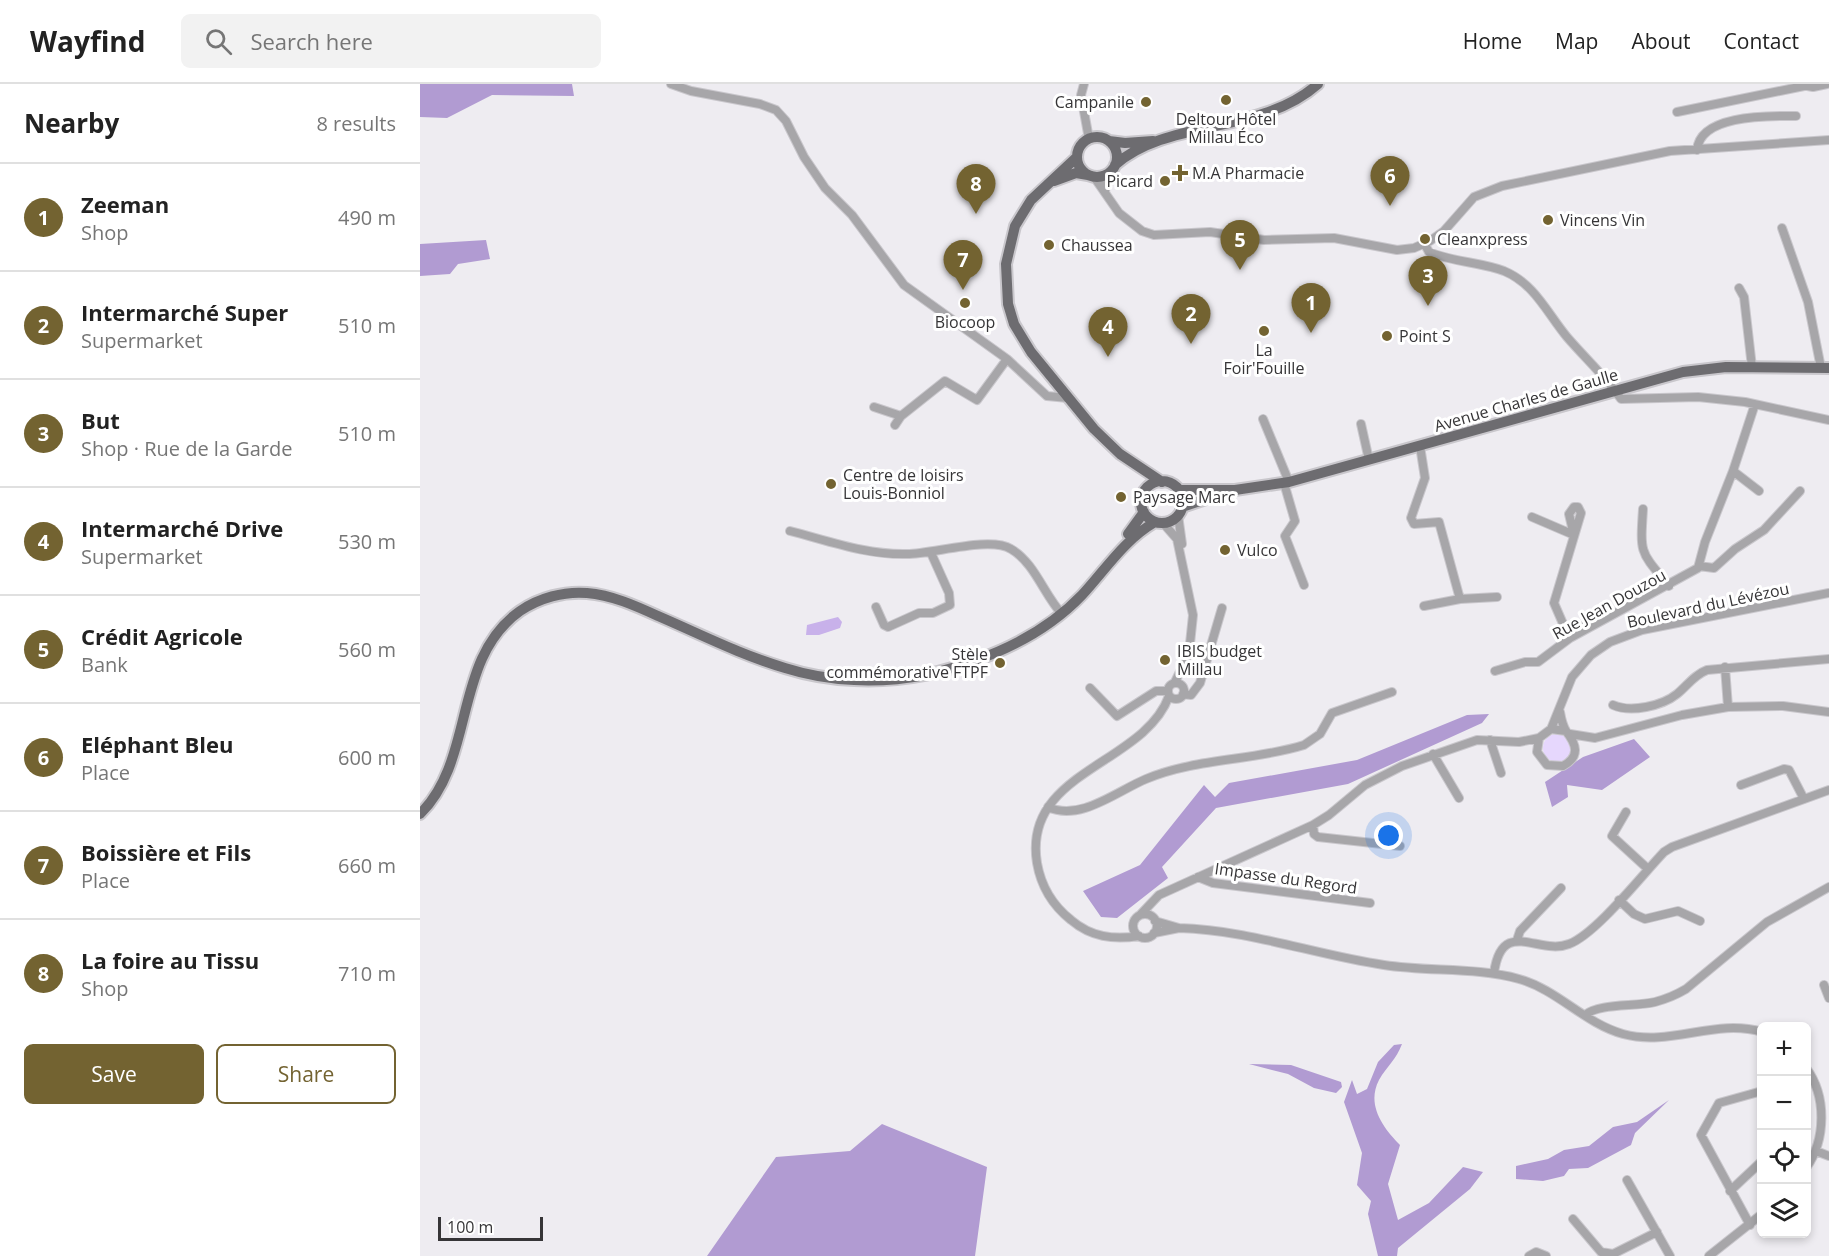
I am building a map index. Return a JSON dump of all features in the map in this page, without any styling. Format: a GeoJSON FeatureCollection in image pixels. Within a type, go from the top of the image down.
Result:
{"type":"FeatureCollection","features":[{"type":"Feature","properties":{"kind":"main road"},"geometry":{"type":"LineString","coordinates":[[1046,186],[1070,174],[1091,176],[1111,170],[1128,155],[1159,141],[1277,110],[1318,84]]}},
{"type":"Feature","properties":{"kind":"main road"},"geometry":{"type":"LineString","coordinates":[[1159,141],[1118,143],[1097,137],[1089,139],[1080,147],[1077,157],[1031,200],[1015,226],[1005,276],[1008,304],[1014,324],[1031,352],[1108,443],[1162,482],[1170,483],[1179,490],[1235,490]]}},
{"type":"Feature","properties":{"kind":"main road"},"geometry":{"type":"LineString","coordinates":[[1107,140],[1116,150],[1111,170]]}},
{"type":"Feature","properties":{"kind":"main road"},"geometry":{"type":"LineString","coordinates":[[1077,157],[1080,167],[1091,176]]}},
{"type":"Feature","properties":{"kind":"main road","name":"Avenue Charles de Gaulle"},"geometry":{"type":"LineString","coordinates":[[1235,490],[1286,483],[1614,389],[1683,372],[1752,367],[1825,368]]}},
{"type":"Feature","properties":{"kind":"main road"},"geometry":{"type":"LineString","coordinates":[[1060,612],[1136,526],[1144,512],[1142,500],[1147,488],[1143,474],[1132,462]]}},
{"type":"Feature","properties":{"kind":"main road"},"geometry":{"type":"LineString","coordinates":[[1147,488],[1162,482]]}},
{"type":"Feature","properties":{"kind":"main road"},"geometry":{"type":"LineString","coordinates":[[1179,490],[1180,511]]}},
{"type":"Feature","properties":{"kind":"main road"},"geometry":{"type":"LineString","coordinates":[[420,814],[433,799],[444,777],[486,648],[508,620],[531,605],[554,596],[587,593],[613,598],[768,663],[826,677],[875,680],[912,677],[948,669],[994,652],[1030,635],[1060,612],[1130,539],[1180,511],[1235,490]]}},
{"type":"Feature","properties":{"kind":"main road"},"geometry":{"type":"LineString","coordinates":[[1144,512],[1159,522]]}},
{"type":"Feature","properties":{"kind":"street"},"geometry":{"type":"LineString","coordinates":[[671,84],[691,91],[760,104],[776,110],[786,121],[804,157],[825,188],[852,215],[904,285],[1007,358],[1047,396],[1068,398]]}},
{"type":"Feature","properties":{"kind":"street"},"geometry":{"type":"LineString","coordinates":[[1083,84],[1081,95],[1089,139]]}},
{"type":"Feature","properties":{"kind":"street"},"geometry":{"type":"LineString","coordinates":[[1677,112],[1802,85],[1827,84]]}},
{"type":"Feature","properties":{"kind":"street"},"geometry":{"type":"LineString","coordinates":[[1697,150],[1699,137],[1705,131],[1725,123],[1749,116],[1796,116]]}},
{"type":"Feature","properties":{"kind":"street"},"geometry":{"type":"LineString","coordinates":[[1091,176],[1119,213],[1142,231],[1154,235],[1210,232],[1264,240],[1334,238],[1397,250],[1425,245],[1444,231],[1474,197],[1486,191],[1661,153],[1829,140]]}},
{"type":"Feature","properties":{"kind":"street"},"geometry":{"type":"LineString","coordinates":[[1105,192],[1111,170]]}},
{"type":"Feature","properties":{"kind":"street"},"geometry":{"type":"LineString","coordinates":[[1782,228],[1808,302],[1825,368]]}},
{"type":"Feature","properties":{"kind":"street"},"geometry":{"type":"LineString","coordinates":[[1425,245],[1429,252],[1435,255],[1483,265],[1519,279],[1534,291],[1567,336],[1621,399],[1698,397],[1755,404],[1829,420]]}},
{"type":"Feature","properties":{"kind":"street"},"geometry":{"type":"LineString","coordinates":[[1739,288],[1744,297],[1752,367]]}},
{"type":"Feature","properties":{"kind":"street"},"geometry":{"type":"LineString","coordinates":[[895,425],[901,416],[945,381],[976,400],[1007,358]]}},
{"type":"Feature","properties":{"kind":"street"},"geometry":{"type":"LineString","coordinates":[[1700,566],[1705,542],[1733,471],[1755,404]]}},
{"type":"Feature","properties":{"kind":"street"},"geometry":{"type":"LineString","coordinates":[[874,407],[901,416]]}},
{"type":"Feature","properties":{"kind":"street"},"geometry":{"type":"LineString","coordinates":[[1263,419],[1286,483],[1295,521],[1288,528],[1285,536],[1304,585]]}},
{"type":"Feature","properties":{"kind":"street"},"geometry":{"type":"LineString","coordinates":[[1361,424],[1370,460]]}},
{"type":"Feature","properties":{"kind":"street"},"geometry":{"type":"LineString","coordinates":[[1420,446],[1425,478],[1411,518],[1414,524],[1439,522],[1460,599]]}},
{"type":"Feature","properties":{"kind":"street"},"geometry":{"type":"LineString","coordinates":[[1733,471],[1759,491]]}},
{"type":"Feature","properties":{"kind":"street","name":"Rue Jean Douzou"},"geometry":{"type":"LineString","coordinates":[[1495,670],[1525,662],[1538,662],[1570,638],[1606,617],[1669,586],[1700,566],[1714,568],[1735,549],[1764,530],[1800,491]]}},
{"type":"Feature","properties":{"kind":"street"},"geometry":{"type":"LineString","coordinates":[[1643,509],[1641,547],[1644,556],[1669,586]]}},
{"type":"Feature","properties":{"kind":"street"},"geometry":{"type":"LineString","coordinates":[[1180,511],[1184,567]]}},
{"type":"Feature","properties":{"kind":"street"},"geometry":{"type":"LineString","coordinates":[[1532,517],[1574,535],[1556,597],[1556,610],[1568,629],[1575,629],[1606,617]]}},
{"type":"Feature","properties":{"kind":"street"},"geometry":{"type":"LineString","coordinates":[[1159,522],[1178,539],[1193,625],[1178,683],[1184,694]]}},
{"type":"Feature","properties":{"kind":"street"},"geometry":{"type":"LineString","coordinates":[[790,531],[875,553],[931,552],[995,544],[1010,548],[1026,561],[1060,612]]}},
{"type":"Feature","properties":{"kind":"street"},"geometry":{"type":"LineString","coordinates":[[876,607],[884,626],[888,627],[919,613],[933,613],[950,604],[949,593],[931,552]]}},
{"type":"Feature","properties":{"kind":"street","name":"Boulevard du Lévézou"},"geometry":{"type":"LineString","coordinates":[[1551,729],[1560,712],[1565,692],[1584,663],[1601,648],[1621,637],[1829,593]]}},
{"type":"Feature","properties":{"kind":"street"},"geometry":{"type":"LineString","coordinates":[[1424,606],[1460,599],[1497,597]]}},
{"type":"Feature","properties":{"kind":"street"},"geometry":{"type":"LineString","coordinates":[[1090,688],[1117,716],[1156,691],[1170,695],[1191,695],[1200,683],[1222,608]]}},
{"type":"Feature","properties":{"kind":"street"},"geometry":{"type":"LineString","coordinates":[[1613,705],[1624,710],[1668,700],[1697,674],[1725,667],[1829,658]]}},
{"type":"Feature","properties":{"kind":"street"},"geometry":{"type":"LineString","coordinates":[[1725,667],[1728,707]]}},
{"type":"Feature","properties":{"kind":"street"},"geometry":{"type":"LineString","coordinates":[[1178,683],[1171,684],[1170,695],[1162,710],[1134,740],[1072,782],[1048,807],[1037,840],[1036,859],[1045,890],[1062,913],[1077,925],[1111,938],[1145,937],[1179,928]]}},
{"type":"Feature","properties":{"kind":"street"},"geometry":{"type":"LineString","coordinates":[[1048,807],[1063,813],[1071,812],[1167,771],[1304,745],[1320,734],[1332,713],[1342,707],[1392,692]]}},
{"type":"Feature","properties":{"kind":"street"},"geometry":{"type":"LineString","coordinates":[[1519,742],[1537,752],[1547,765],[1558,767],[1568,764],[1576,750],[1589,739],[1682,715],[1728,707],[1783,706],[1829,712]]}},
{"type":"Feature","properties":{"kind":"street"},"geometry":{"type":"LineString","coordinates":[[1560,712],[1576,750]]}},
{"type":"Feature","properties":{"kind":"street"},"geometry":{"type":"LineString","coordinates":[[1111,938],[1125,933],[1159,895],[1313,825],[1380,775],[1477,740],[1519,742],[1539,738],[1551,729],[1589,739]]}},
{"type":"Feature","properties":{"kind":"street"},"geometry":{"type":"LineString","coordinates":[[1537,752],[1539,738]]}},
{"type":"Feature","properties":{"kind":"street"},"geometry":{"type":"LineString","coordinates":[[1490,740],[1500,773]]}},
{"type":"Feature","properties":{"kind":"street"},"geometry":{"type":"LineString","coordinates":[[1433,754],[1459,798]]}},
{"type":"Feature","properties":{"kind":"street"},"geometry":{"type":"LineString","coordinates":[[1741,785],[1784,769],[1789,770],[1804,799]]}},
{"type":"Feature","properties":{"kind":"street"},"geometry":{"type":"LineString","coordinates":[[1517,940],[1525,940],[1551,948],[1566,946],[1580,940],[1672,847],[1829,790]]}},
{"type":"Feature","properties":{"kind":"street"},"geometry":{"type":"LineString","coordinates":[[1626,812],[1612,836],[1648,870]]}},
{"type":"Feature","properties":{"kind":"street"},"geometry":{"type":"LineString","coordinates":[[1313,825],[1314,834],[1318,837],[1400,846]]}},
{"type":"Feature","properties":{"kind":"street","name":"Impasse du Regord"},"geometry":{"type":"LineString","coordinates":[[1198,877],[1213,883],[1370,903]]}},
{"type":"Feature","properties":{"kind":"street"},"geometry":{"type":"LineString","coordinates":[[1584,1016],[1597,1008],[1637,1005],[1672,997],[1686,989],[1748,937],[1790,907],[1829,887]]}},
{"type":"Feature","properties":{"kind":"street"},"geometry":{"type":"LineString","coordinates":[[1494,973],[1499,954],[1517,940],[1520,931],[1561,888]]}},
{"type":"Feature","properties":{"kind":"street"},"geometry":{"type":"LineString","coordinates":[[1619,900],[1639,918],[1645,919],[1678,911],[1700,921]]}},
{"type":"Feature","properties":{"kind":"street"},"geometry":{"type":"LineString","coordinates":[[1153,901],[1154,933]]}},
{"type":"Feature","properties":{"kind":"street"},"geometry":{"type":"LineString","coordinates":[[1141,914],[1179,928],[1240,933],[1384,965],[1494,973],[1539,986],[1584,1016],[1623,1034],[1644,1038],[1673,1038],[1735,1026],[1757,1031]]}},
{"type":"Feature","properties":{"kind":"street"},"geometry":{"type":"LineString","coordinates":[[1133,924],[1134,931],[1139,936]]}},
{"type":"Feature","properties":{"kind":"street"},"geometry":{"type":"LineString","coordinates":[[1824,985],[1829,998]]}},
{"type":"Feature","properties":{"kind":"street"},"geometry":{"type":"LineString","coordinates":[[1809,1076],[1820,1104],[1822,1120],[1816,1151],[1811,1160]]}},
{"type":"Feature","properties":{"kind":"street"},"geometry":{"type":"LineString","coordinates":[[1750,1225],[1701,1135],[1719,1103],[1757,1092]]}},
{"type":"Feature","properties":{"kind":"street"},"geometry":{"type":"LineString","coordinates":[[1816,1151],[1829,1156]]}},
{"type":"Feature","properties":{"kind":"street"},"geometry":{"type":"LineString","coordinates":[[1730,1191],[1757,1165]]}},
{"type":"Feature","properties":{"kind":"street"},"geometry":{"type":"LineString","coordinates":[[1627,1180],[1670,1256]]}},
{"type":"Feature","properties":{"kind":"street"},"geometry":{"type":"LineString","coordinates":[[1709,1256],[1757,1218]]}},
{"type":"Feature","properties":{"kind":"street"},"geometry":{"type":"LineString","coordinates":[[1573,1219],[1601,1252],[1613,1254],[1657,1232]]}},
{"type":"Feature","properties":{"kind":"street"},"geometry":{"type":"LineString","coordinates":[[1529,1256],[1536,1252],[1546,1256]]}},
{"type":"Feature","properties":{"kind":"shaded area"},"geometry":{"type":"Polygon","coordinates":[[[420,84],[572,84],[574,96],[492,95],[447,118],[420,117],[420,84]]]}},
{"type":"Feature","properties":{"kind":"shaded area"},"geometry":{"type":"Polygon","coordinates":[[[486,240],[490,259],[458,264],[450,274],[420,276],[420,244],[486,240]]]}},
{"type":"Feature","properties":{"kind":"shaded area"},"geometry":{"type":"Polygon","coordinates":[[[838,617],[842,622],[840,628],[819,635],[806,635],[807,625],[838,617]]]}},
{"type":"Feature","properties":{"kind":"shaded area"},"geometry":{"type":"Polygon","coordinates":[[[1489,714],[1482,723],[1348,784],[1216,808],[1162,867],[1168,878],[1117,918],[1101,917],[1083,891],[1140,865],[1204,785],[1215,797],[1229,783],[1357,760],[1467,715],[1489,714]]]}},
{"type":"Feature","properties":{"kind":"shaded area"},"geometry":{"type":"Polygon","coordinates":[[[1557,734],[1567,738],[1571,748],[1567,758],[1557,762],[1547,758],[1543,748],[1547,738],[1557,734]]]}},
{"type":"Feature","properties":{"kind":"shaded area"},"geometry":{"type":"Polygon","coordinates":[[[1634,739],[1650,757],[1602,790],[1567,785],[1568,797],[1552,807],[1545,782],[1583,757],[1634,739]]]}},
{"type":"Feature","properties":{"kind":"shaded area"},"geometry":{"type":"Polygon","coordinates":[[[1402,1044],[1379,1080],[1374,1098],[1382,1124],[1400,1145],[1388,1184],[1398,1220],[1429,1203],[1463,1167],[1483,1172],[1470,1189],[1398,1248],[1397,1256],[1378,1256],[1368,1214],[1371,1201],[1357,1185],[1362,1153],[1344,1102],[1352,1080],[1357,1094],[1367,1089],[1378,1062],[1394,1045],[1402,1044]]]}},
{"type":"Feature","properties":{"kind":"shaded area"},"geometry":{"type":"Polygon","coordinates":[[[1249,1064],[1291,1065],[1341,1082],[1342,1087],[1336,1093],[1314,1088],[1288,1074],[1249,1064]]]}},
{"type":"Feature","properties":{"kind":"shaded area"},"geometry":{"type":"Polygon","coordinates":[[[1669,1100],[1635,1133],[1631,1145],[1588,1168],[1569,1169],[1564,1176],[1543,1181],[1516,1179],[1516,1166],[1548,1159],[1564,1150],[1589,1146],[1613,1127],[1637,1122],[1669,1100]]]}},
{"type":"Feature","properties":{"kind":"shaded area"},"geometry":{"type":"Polygon","coordinates":[[[882,1124],[987,1167],[975,1256],[707,1256],[776,1157],[850,1151],[882,1124]]]}},
{"type":"Feature","properties":{"kind":"place","name":"Deltour Hôtel Millau Éco"},"geometry":{"type":"Point","coordinates":[1226,100]}},
{"type":"Feature","properties":{"kind":"place","name":"Campanile"},"geometry":{"type":"Point","coordinates":[1146,102]}},
{"type":"Feature","properties":{"kind":"place","name":"M.A Pharmacie"},"geometry":{"type":"Point","coordinates":[1180,173]}},
{"type":"Feature","properties":{"kind":"place","name":"Picard"},"geometry":{"type":"Point","coordinates":[1165,181]}},
{"type":"Feature","properties":{"kind":"place","name":"Eléphant Bleu"},"geometry":{"type":"Point","coordinates":[1390,206]}},
{"type":"Feature","properties":{"kind":"place","name":"La foire au Tissu"},"geometry":{"type":"Point","coordinates":[976,214]}},
{"type":"Feature","properties":{"kind":"place","name":"Vincens Vin"},"geometry":{"type":"Point","coordinates":[1548,220]}},
{"type":"Feature","properties":{"kind":"place","name":"Cleanxpress"},"geometry":{"type":"Point","coordinates":[1425,239]}},
{"type":"Feature","properties":{"kind":"place","name":"Chaussea"},"geometry":{"type":"Point","coordinates":[1049,245]}},
{"type":"Feature","properties":{"kind":"place","name":"Crédit Agricole"},"geometry":{"type":"Point","coordinates":[1240,270]}},
{"type":"Feature","properties":{"kind":"place","name":"Boissière et Fils"},"geometry":{"type":"Point","coordinates":[963,290]}},
{"type":"Feature","properties":{"kind":"place","name":"Biocoop"},"geometry":{"type":"Point","coordinates":[965,303]}},
{"type":"Feature","properties":{"kind":"place","name":"But"},"geometry":{"type":"Point","coordinates":[1428,306]}},
{"type":"Feature","properties":{"kind":"place","name":"La Foir'Fouille"},"geometry":{"type":"Point","coordinates":[1264,331]}},
{"type":"Feature","properties":{"kind":"place","name":"Zeeman"},"geometry":{"type":"Point","coordinates":[1311,333]}},
{"type":"Feature","properties":{"kind":"place","name":"Point S"},"geometry":{"type":"Point","coordinates":[1387,336]}},
{"type":"Feature","properties":{"kind":"place","name":"Intermarché Super"},"geometry":{"type":"Point","coordinates":[1191,344]}},
{"type":"Feature","properties":{"kind":"place","name":"Intermarché Drive"},"geometry":{"type":"Point","coordinates":[1108,357]}},
{"type":"Feature","properties":{"kind":"place","name":"Centre de loisirs Louis-Bonniol"},"geometry":{"type":"Point","coordinates":[831,484]}},
{"type":"Feature","properties":{"kind":"place","name":"Paysage Marc"},"geometry":{"type":"Point","coordinates":[1121,497]}},
{"type":"Feature","properties":{"kind":"place","name":"Vulco"},"geometry":{"type":"Point","coordinates":[1225,550]}},
{"type":"Feature","properties":{"kind":"place","name":"IBIS budget Millau"},"geometry":{"type":"Point","coordinates":[1165,660]}},
{"type":"Feature","properties":{"kind":"place","name":"Stèle commémorative FTPF"},"geometry":{"type":"Point","coordinates":[1000,663]}}]}
